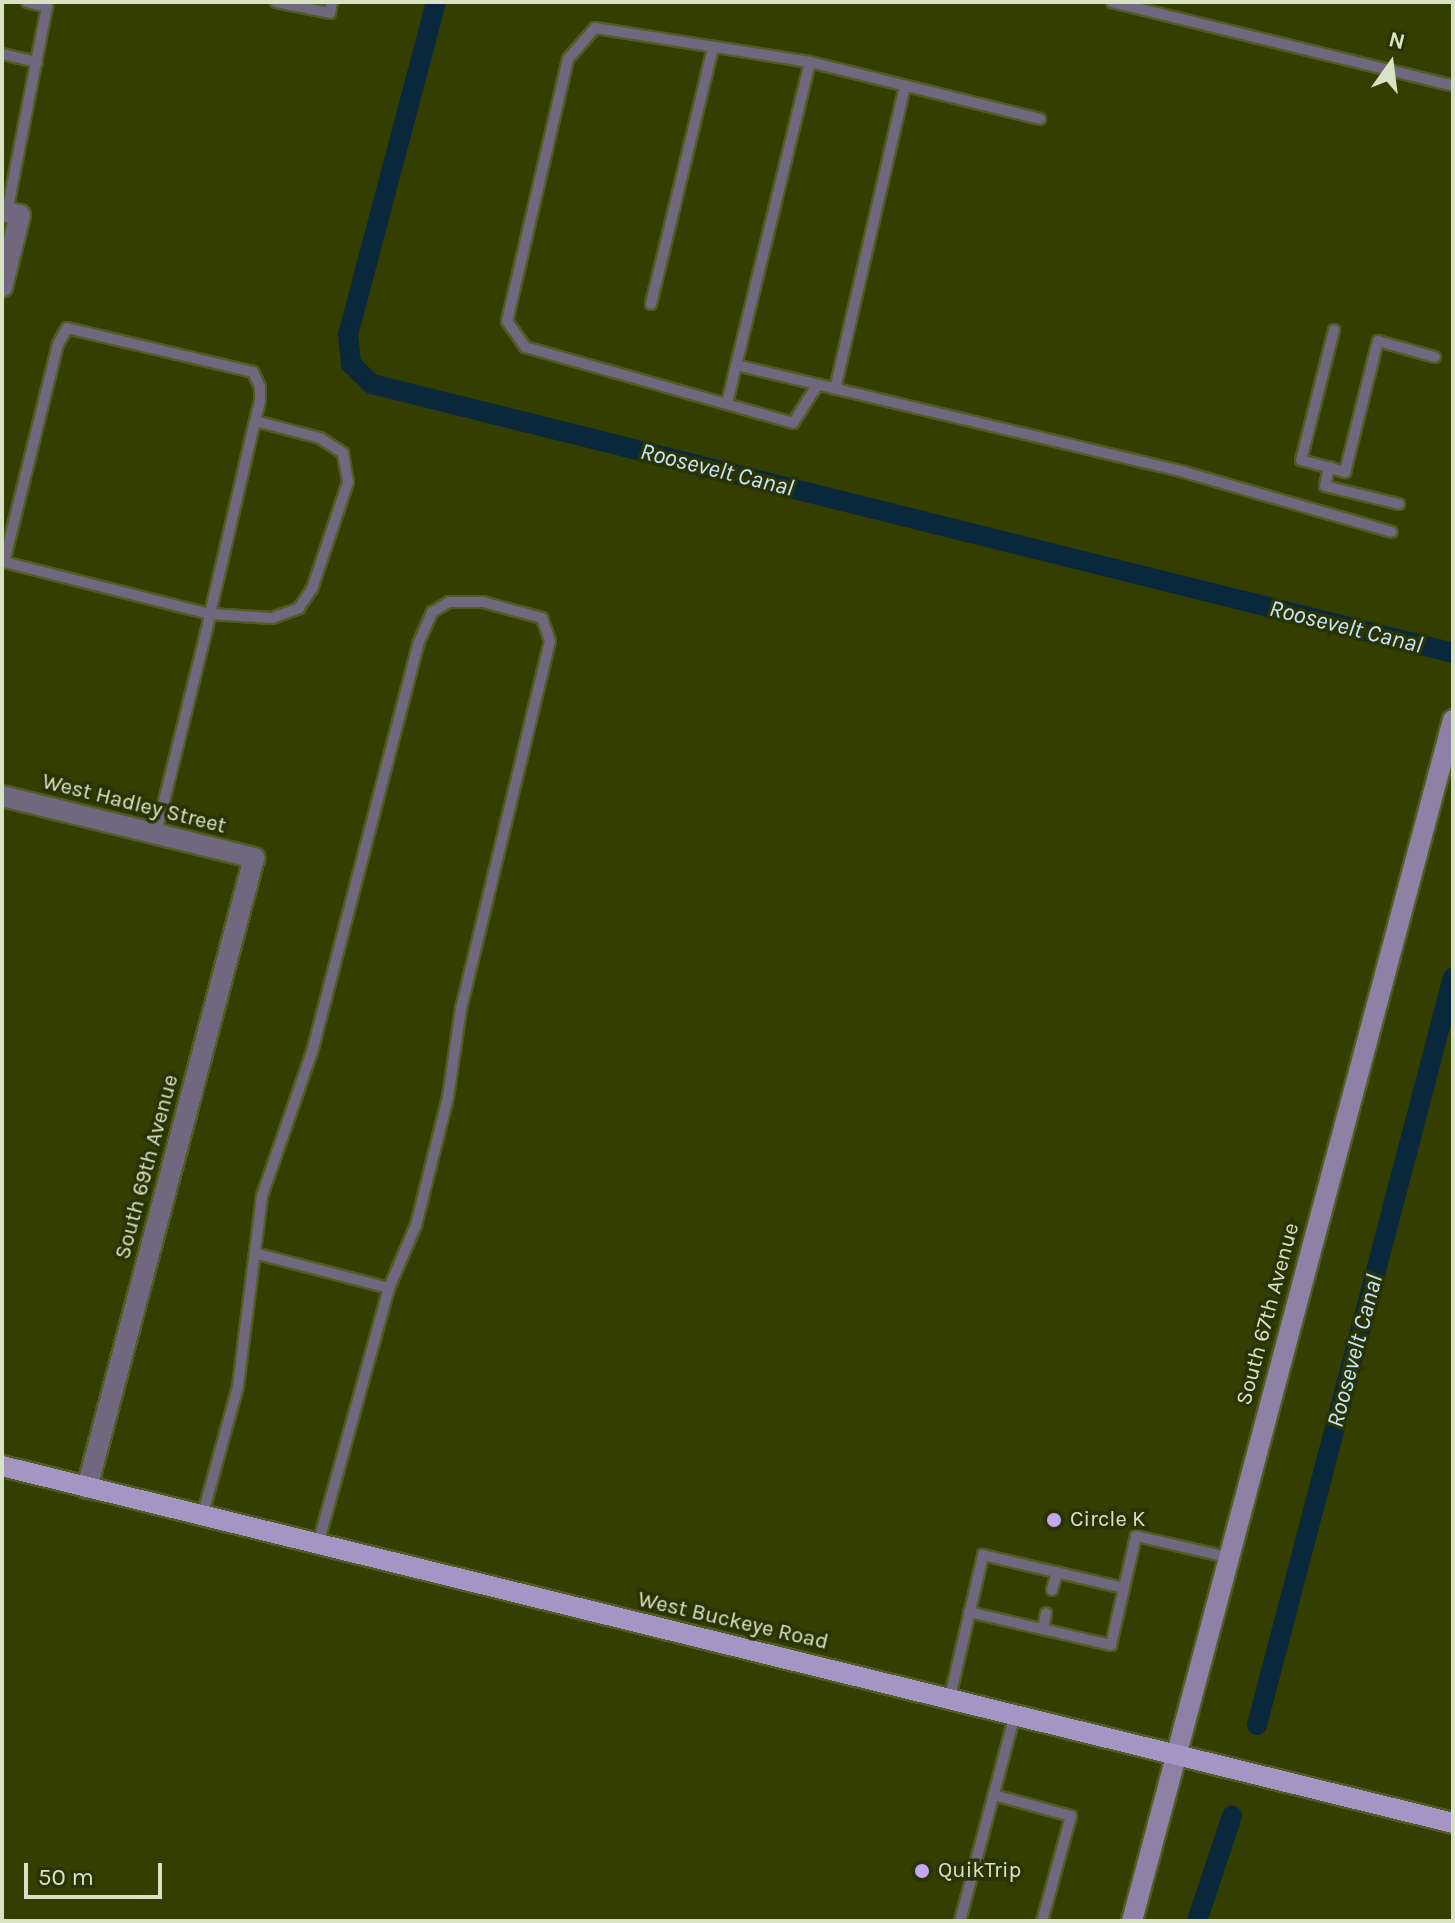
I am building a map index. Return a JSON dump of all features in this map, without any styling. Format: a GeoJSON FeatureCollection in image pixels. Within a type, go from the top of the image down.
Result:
{"type":"FeatureCollection","features":[{"type":"Feature","properties":{"kind":"main road","name":"South 67th Avenue"},"geometry":{"type":"LineString","coordinates":[[1132,1921],[1453,720]]}},
{"type":"Feature","properties":{"kind":"main road","name":"West Buckeye Road"},"geometry":{"type":"LineString","coordinates":[[2,1466],[1176,1751],[1453,1823]]}},
{"type":"Feature","properties":{"kind":"street"},"geometry":{"type":"LineString","coordinates":[[2,287],[10,213]]}},
{"type":"Feature","properties":{"kind":"street","name":"West Hadley Street"},"geometry":{"type":"LineString","coordinates":[[2,796],[254,858]]}},
{"type":"Feature","properties":{"kind":"street","name":"South 69th Avenue"},"geometry":{"type":"LineString","coordinates":[[87,1488],[254,858]]}},
{"type":"Feature","properties":{"kind":"lane"},"geometry":{"type":"LineString","coordinates":[[10,213],[48,4],[27,2]]}},
{"type":"Feature","properties":{"kind":"lane"},"geometry":{"type":"LineString","coordinates":[[276,2],[330,13],[332,2]]}},
{"type":"Feature","properties":{"kind":"lane"},"geometry":{"type":"LineString","coordinates":[[1112,2],[1450,85]]}},
{"type":"Feature","properties":{"kind":"lane"},"geometry":{"type":"LineString","coordinates":[[818,384],[793,423],[525,347],[507,321],[568,59],[595,28],[810,62],[1040,119]]}},
{"type":"Feature","properties":{"kind":"lane"},"geometry":{"type":"LineString","coordinates":[[651,304],[713,47]]}},
{"type":"Feature","properties":{"kind":"lane"},"geometry":{"type":"LineString","coordinates":[[2,54],[37,62]]}},
{"type":"Feature","properties":{"kind":"lane"},"geometry":{"type":"LineString","coordinates":[[727,404],[810,62]]}},
{"type":"Feature","properties":{"kind":"lane"},"geometry":{"type":"LineString","coordinates":[[835,389],[905,86]]}},
{"type":"Feature","properties":{"kind":"lane"},"geometry":{"type":"LineString","coordinates":[[156,833],[210,614],[255,421],[260,387],[253,372],[67,328],[58,344],[4,562],[210,614],[272,618],[299,608],[312,589],[348,482],[343,453],[331,445],[255,421]]}},
{"type":"Feature","properties":{"kind":"lane"},"geometry":{"type":"LineString","coordinates":[[1334,330],[1301,460],[1345,472],[1378,341],[1435,357]]}},
{"type":"Feature","properties":{"kind":"lane"},"geometry":{"type":"LineString","coordinates":[[736,365],[1184,472],[1392,532]]}},
{"type":"Feature","properties":{"kind":"lane"},"geometry":{"type":"LineString","coordinates":[[1329,467],[1325,486],[1399,504]]}},
{"type":"Feature","properties":{"kind":"lane"},"geometry":{"type":"LineString","coordinates":[[202,1517],[238,1386],[258,1254],[262,1196],[312,1052],[418,644],[432,612],[449,602],[483,602],[542,618],[550,641],[461,1008],[448,1097],[416,1225],[389,1288],[318,1545]]}},
{"type":"Feature","properties":{"kind":"lane"},"geometry":{"type":"LineString","coordinates":[[258,1254],[389,1288]]}},
{"type":"Feature","properties":{"kind":"lane"},"geometry":{"type":"LineString","coordinates":[[969,1612],[1111,1645],[1136,1536],[1227,1557]]}},
{"type":"Feature","properties":{"kind":"lane"},"geometry":{"type":"LineString","coordinates":[[950,1697],[983,1555],[1124,1588]]}},
{"type":"Feature","properties":{"kind":"lane"},"geometry":{"type":"LineString","coordinates":[[1052,1590],[1057,1572]]}},
{"type":"Feature","properties":{"kind":"lane"},"geometry":{"type":"LineString","coordinates":[[1043,1629],[1046,1613]]}},
{"type":"Feature","properties":{"kind":"lane"},"geometry":{"type":"LineString","coordinates":[[960,1921],[1015,1713]]}},
{"type":"Feature","properties":{"kind":"lane"},"geometry":{"type":"LineString","coordinates":[[994,1795],[1071,1816],[1042,1921]]}},
{"type":"Feature","properties":{"kind":"waterway","name":"Roosevelt Canal"},"geometry":{"type":"LineString","coordinates":[[436,2],[348,334],[351,364],[372,384],[1453,653]]}},
{"type":"Feature","properties":{"kind":"waterway","name":"Roosevelt Canal"},"geometry":{"type":"LineString","coordinates":[[1257,1725],[1453,977]]}},
{"type":"Feature","properties":{"kind":"waterway","name":"Roosevelt Canal"},"geometry":{"type":"LineString","coordinates":[[1197,1921],[1232,1816]]}},
{"type":"Feature","properties":{"kind":"place","name":"Circle K"},"geometry":{"type":"Point","coordinates":[1054,1520]}},
{"type":"Feature","properties":{"kind":"place","name":"QuikTrip"},"geometry":{"type":"Point","coordinates":[922,1871]}}]}
